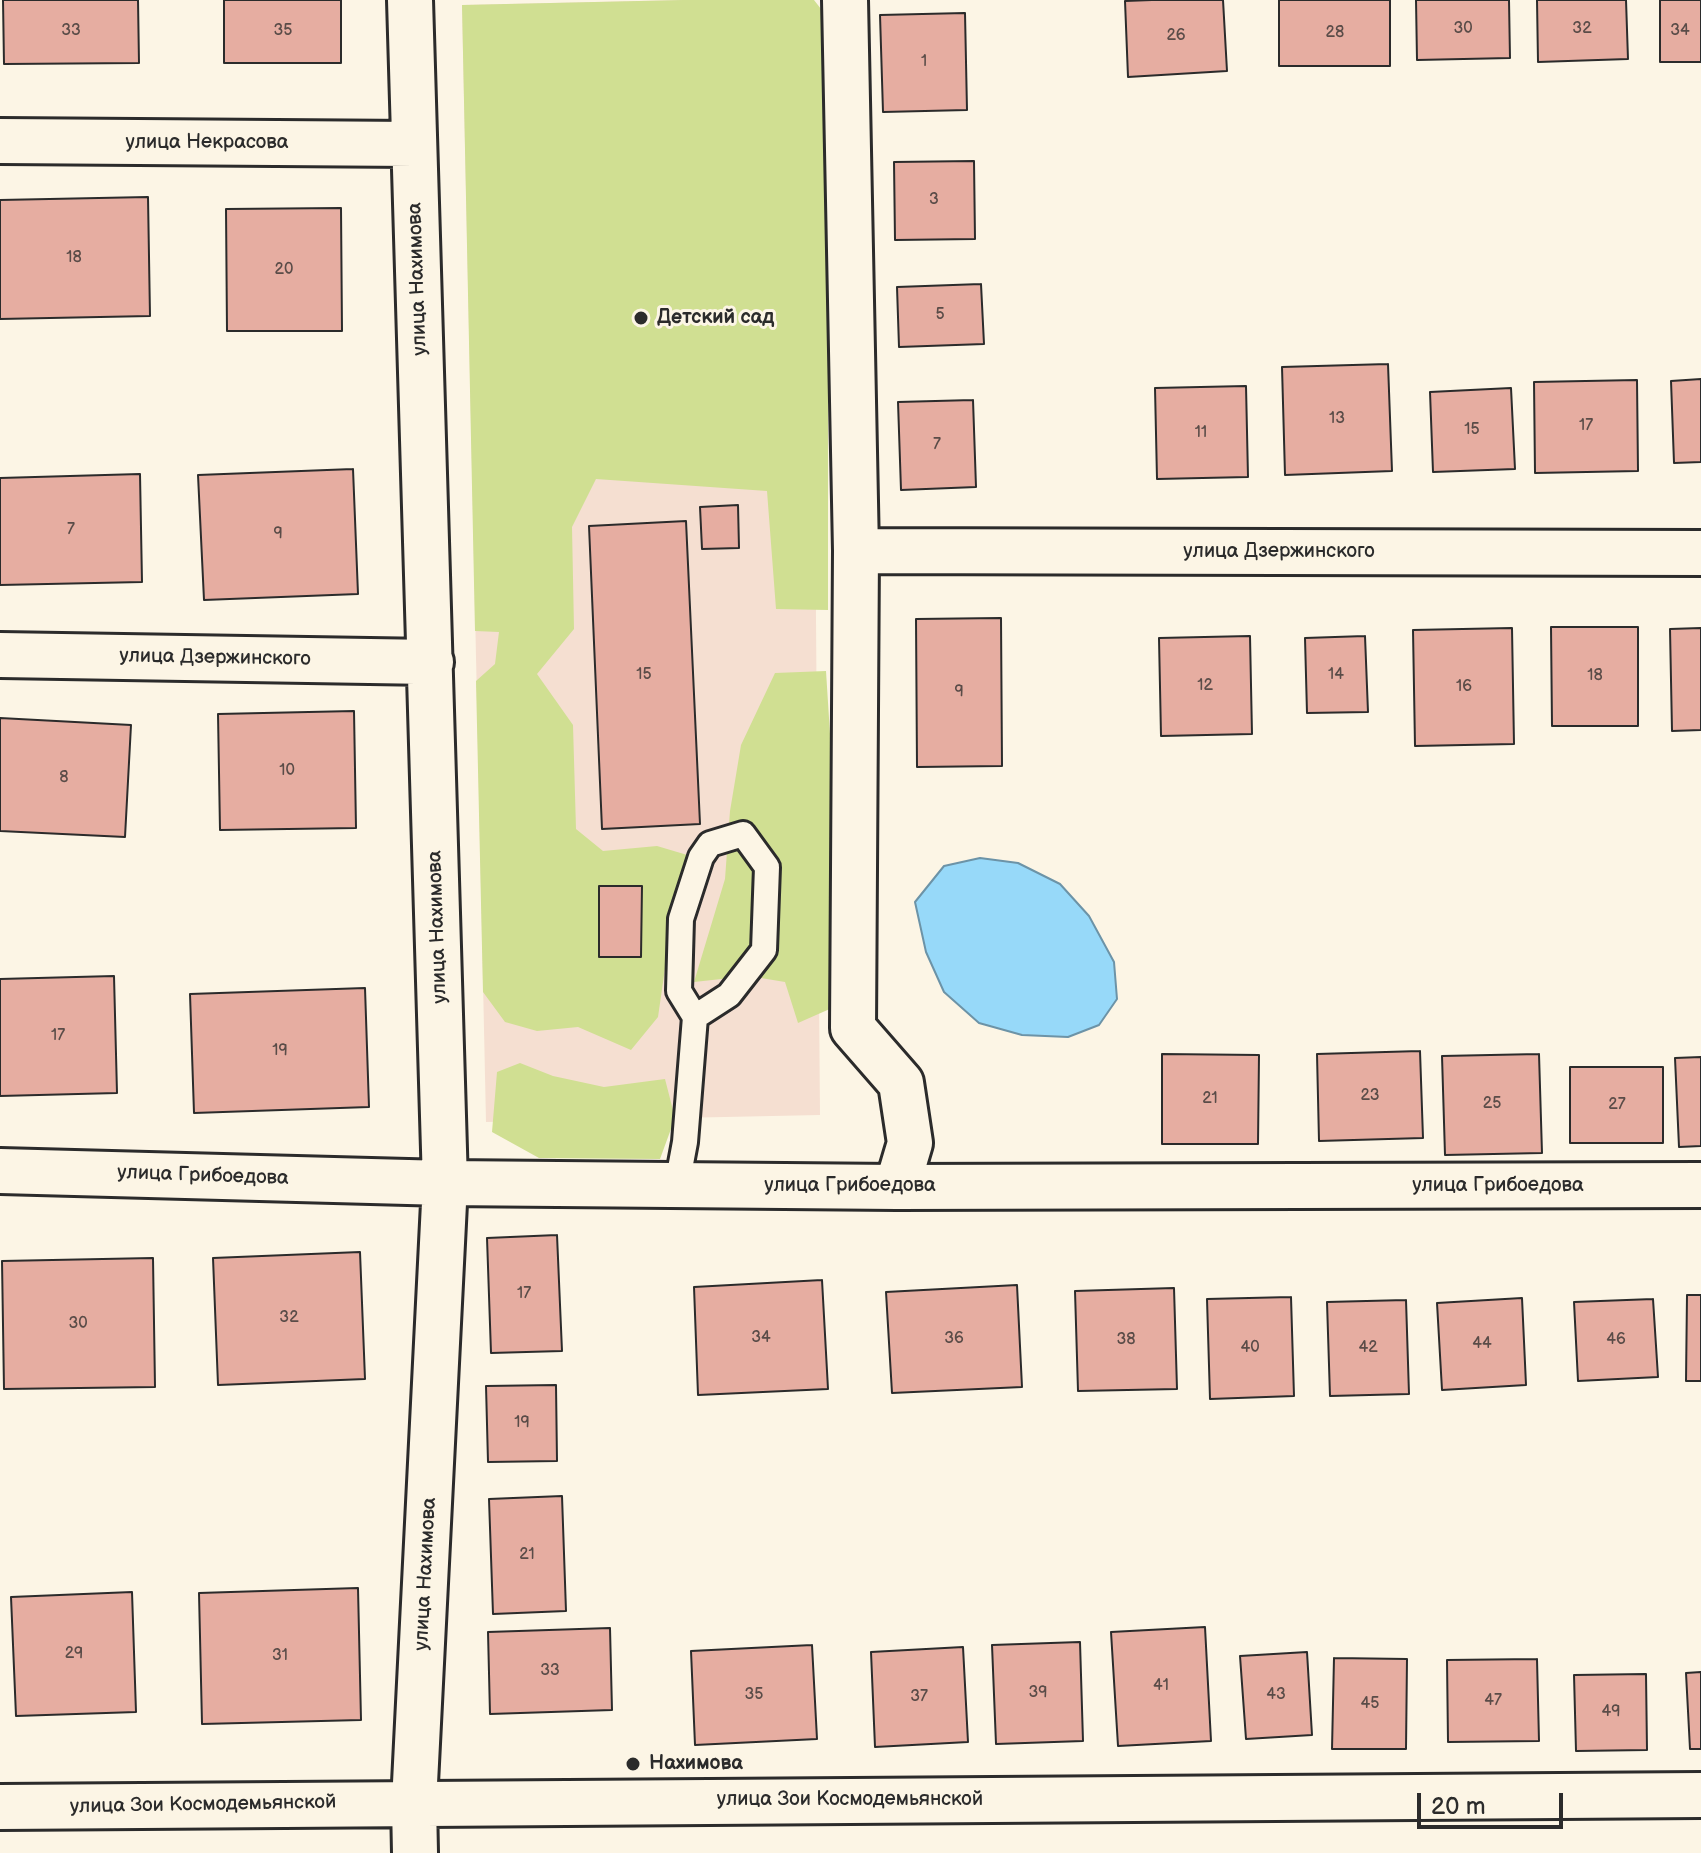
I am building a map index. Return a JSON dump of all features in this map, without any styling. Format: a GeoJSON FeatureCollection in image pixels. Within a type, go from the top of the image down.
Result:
{"type":"FeatureCollection","features":[{"type":"Feature","properties":{"kind":"street","name":"улица Нахимова"},"geometry":{"type":"LineString","coordinates":[[410,0],[445,1183],[414,1803],[415,1853]]}},
{"type":"Feature","properties":{"kind":"street"},"geometry":{"type":"LineString","coordinates":[[845,0],[856,551],[853,1028],[901,1083],[910,1143],[897,1187]]}},
{"type":"Feature","properties":{"kind":"street","name":"улица Некрасова"},"geometry":{"type":"LineString","coordinates":[[0,141],[414,144]]}},
{"type":"Feature","properties":{"kind":"street","name":"улица Дзержинского"},"geometry":{"type":"LineString","coordinates":[[856,551],[1701,553]]}},
{"type":"Feature","properties":{"kind":"street","name":"улица Дзержинского"},"geometry":{"type":"LineString","coordinates":[[0,655],[431,662]]}},
{"type":"Feature","properties":{"kind":"street","name":"улица Грибоедова"},"geometry":{"type":"LineString","coordinates":[[0,1171],[445,1183],[897,1187],[1701,1185]]}},
{"type":"Feature","properties":{"kind":"street","name":"улица Зои Космодемьянской"},"geometry":{"type":"LineString","coordinates":[[0,1807],[1701,1795]]}},
{"type":"Feature","properties":{"kind":"lane"},"geometry":{"type":"LineString","coordinates":[[677,1185],[685,1142],[695,1017],[679,991],[681,919],[701,857],[710,844],[743,834],[767,867],[764,950],[729,995],[695,1017]]}},
{"type":"Feature","properties":{"kind":"shaded area","name":"Детский сад"},"geometry":{"type":"Polygon","coordinates":[[[811,0],[820,1115],[486,1122],[462,5],[811,0]]]}},
{"type":"Feature","properties":{"kind":"green space","name":"Детский сад"},"geometry":{"type":"Polygon","coordinates":[[[814,0],[828,18],[828,610],[776,609],[767,491],[596,479],[572,527],[574,629],[537,674],[573,725],[576,829],[603,851],[657,846],[694,857],[674,906],[658,1017],[631,1050],[578,1027],[537,1031],[505,1022],[483,992],[476,681],[495,664],[499,632],[475,631],[462,5],[814,0]]]}},
{"type":"Feature","properties":{"kind":"green space"},"geometry":{"type":"Polygon","coordinates":[[[826,671],[837,844],[832,1008],[798,1023],[785,982],[749,976],[694,982],[725,879],[730,811],[741,745],[775,673],[826,671]]]}},
{"type":"Feature","properties":{"kind":"green space"},"geometry":{"type":"Polygon","coordinates":[[[520,1063],[553,1076],[604,1087],[665,1079],[675,1118],[660,1159],[539,1158],[492,1132],[497,1072],[520,1063]]]}},
{"type":"Feature","properties":{"kind":"water"},"geometry":{"type":"Polygon","coordinates":[[[980,858],[1018,863],[1060,884],[1089,916],[1114,962],[1117,999],[1099,1025],[1068,1037],[1022,1035],[979,1023],[944,992],[926,952],[915,902],[944,866],[980,858]]]}},
{"type":"Feature","properties":{"kind":"building"},"geometry":{"type":"Polygon","coordinates":[[[3,0],[138,0],[139,63],[4,64],[3,0]]]}},
{"type":"Feature","properties":{"kind":"building"},"geometry":{"type":"Polygon","coordinates":[[[224,0],[341,0],[341,63],[224,63],[224,0]]]}},
{"type":"Feature","properties":{"kind":"building"},"geometry":{"type":"Polygon","coordinates":[[[1223,0],[1227,71],[1128,77],[1125,1],[1223,0]]]}},
{"type":"Feature","properties":{"kind":"building"},"geometry":{"type":"Polygon","coordinates":[[[1279,0],[1390,0],[1390,66],[1279,66],[1279,0]]]}},
{"type":"Feature","properties":{"kind":"building"},"geometry":{"type":"Polygon","coordinates":[[[1416,0],[1509,0],[1510,58],[1417,60],[1416,0]]]}},
{"type":"Feature","properties":{"kind":"building"},"geometry":{"type":"Polygon","coordinates":[[[1537,0],[1626,0],[1628,59],[1538,62],[1537,0]]]}},
{"type":"Feature","properties":{"kind":"building"},"geometry":{"type":"Polygon","coordinates":[[[1660,0],[1701,0],[1701,62],[1660,62],[1660,0]]]}},
{"type":"Feature","properties":{"kind":"building"},"geometry":{"type":"Polygon","coordinates":[[[965,13],[967,110],[883,112],[880,15],[965,13]]]}},
{"type":"Feature","properties":{"kind":"building"},"geometry":{"type":"Polygon","coordinates":[[[974,161],[975,239],[895,240],[894,162],[974,161]]]}},
{"type":"Feature","properties":{"kind":"building"},"geometry":{"type":"Polygon","coordinates":[[[148,197],[150,316],[0,319],[0,200],[148,197]]]}},
{"type":"Feature","properties":{"kind":"building"},"geometry":{"type":"Polygon","coordinates":[[[341,208],[342,331],[227,331],[226,209],[341,208]]]}},
{"type":"Feature","properties":{"kind":"building"},"geometry":{"type":"Polygon","coordinates":[[[981,284],[984,344],[899,347],[897,287],[981,284]]]}},
{"type":"Feature","properties":{"kind":"building"},"geometry":{"type":"Polygon","coordinates":[[[1388,364],[1392,471],[1285,475],[1282,367],[1388,364]]]}},
{"type":"Feature","properties":{"kind":"building"},"geometry":{"type":"Polygon","coordinates":[[[1701,379],[1701,462],[1674,463],[1671,381],[1701,379]]]}},
{"type":"Feature","properties":{"kind":"building"},"geometry":{"type":"Polygon","coordinates":[[[1637,380],[1638,471],[1535,473],[1534,382],[1637,380]]]}},
{"type":"Feature","properties":{"kind":"building"},"geometry":{"type":"Polygon","coordinates":[[[1246,386],[1248,477],[1157,479],[1155,388],[1246,386]]]}},
{"type":"Feature","properties":{"kind":"building"},"geometry":{"type":"Polygon","coordinates":[[[1511,388],[1515,469],[1433,472],[1430,392],[1511,388]]]}},
{"type":"Feature","properties":{"kind":"building"},"geometry":{"type":"Polygon","coordinates":[[[973,400],[976,487],[901,490],[898,402],[973,400]]]}},
{"type":"Feature","properties":{"kind":"building"},"geometry":{"type":"Polygon","coordinates":[[[353,469],[358,594],[204,600],[198,475],[353,469]]]}},
{"type":"Feature","properties":{"kind":"building"},"geometry":{"type":"Polygon","coordinates":[[[140,474],[142,582],[0,585],[0,478],[140,474]]]}},
{"type":"Feature","properties":{"kind":"building"},"geometry":{"type":"Polygon","coordinates":[[[738,505],[739,548],[702,549],[700,507],[738,505]]]}},
{"type":"Feature","properties":{"kind":"building"},"geometry":{"type":"Polygon","coordinates":[[[686,521],[700,824],[602,829],[589,526],[686,521]]]}},
{"type":"Feature","properties":{"kind":"building"},"geometry":{"type":"Polygon","coordinates":[[[1001,618],[1002,766],[917,767],[916,619],[1001,618]]]}},
{"type":"Feature","properties":{"kind":"building"},"geometry":{"type":"Polygon","coordinates":[[[1551,627],[1638,627],[1638,726],[1552,726],[1551,627]]]}},
{"type":"Feature","properties":{"kind":"building"},"geometry":{"type":"Polygon","coordinates":[[[1512,628],[1514,744],[1415,746],[1413,630],[1512,628]]]}},
{"type":"Feature","properties":{"kind":"building"},"geometry":{"type":"Polygon","coordinates":[[[1701,628],[1701,730],[1672,731],[1670,629],[1701,628]]]}},
{"type":"Feature","properties":{"kind":"building"},"geometry":{"type":"Polygon","coordinates":[[[1250,636],[1252,734],[1161,736],[1159,638],[1250,636]]]}},
{"type":"Feature","properties":{"kind":"building"},"geometry":{"type":"Polygon","coordinates":[[[1365,636],[1368,712],[1307,713],[1305,638],[1365,636]]]}},
{"type":"Feature","properties":{"kind":"building"},"geometry":{"type":"Polygon","coordinates":[[[354,711],[356,828],[220,830],[218,714],[354,711]]]}},
{"type":"Feature","properties":{"kind":"building"},"geometry":{"type":"Polygon","coordinates":[[[0,718],[131,725],[125,837],[0,831],[0,718]]]}},
{"type":"Feature","properties":{"kind":"building"},"geometry":{"type":"Polygon","coordinates":[[[599,886],[642,886],[641,957],[599,957],[599,886]]]}},
{"type":"Feature","properties":{"kind":"building"},"geometry":{"type":"Polygon","coordinates":[[[114,976],[117,1093],[0,1096],[0,979],[114,976]]]}},
{"type":"Feature","properties":{"kind":"building"},"geometry":{"type":"Polygon","coordinates":[[[365,988],[369,1107],[194,1113],[190,994],[365,988]]]}},
{"type":"Feature","properties":{"kind":"building"},"geometry":{"type":"Polygon","coordinates":[[[1420,1051],[1423,1138],[1319,1141],[1317,1054],[1420,1051]]]}},
{"type":"Feature","properties":{"kind":"building"},"geometry":{"type":"Polygon","coordinates":[[[1162,1054],[1259,1055],[1258,1144],[1162,1144],[1162,1054]]]}},
{"type":"Feature","properties":{"kind":"building"},"geometry":{"type":"Polygon","coordinates":[[[1539,1054],[1542,1153],[1445,1155],[1442,1056],[1539,1054]]]}},
{"type":"Feature","properties":{"kind":"building"},"geometry":{"type":"Polygon","coordinates":[[[1701,1057],[1701,1146],[1679,1147],[1675,1058],[1701,1057]]]}},
{"type":"Feature","properties":{"kind":"building"},"geometry":{"type":"Polygon","coordinates":[[[1570,1067],[1663,1067],[1663,1143],[1570,1143],[1570,1067]]]}},
{"type":"Feature","properties":{"kind":"building"},"geometry":{"type":"Polygon","coordinates":[[[557,1235],[562,1351],[491,1353],[487,1238],[557,1235]]]}},
{"type":"Feature","properties":{"kind":"building"},"geometry":{"type":"Polygon","coordinates":[[[360,1252],[365,1379],[218,1385],[213,1258],[360,1252]]]}},
{"type":"Feature","properties":{"kind":"building"},"geometry":{"type":"Polygon","coordinates":[[[153,1258],[155,1387],[4,1389],[2,1261],[153,1258]]]}},
{"type":"Feature","properties":{"kind":"building"},"geometry":{"type":"Polygon","coordinates":[[[822,1280],[828,1389],[698,1395],[694,1287],[822,1280]]]}},
{"type":"Feature","properties":{"kind":"building"},"geometry":{"type":"Polygon","coordinates":[[[1017,1285],[1022,1387],[892,1393],[886,1292],[1017,1285]]]}},
{"type":"Feature","properties":{"kind":"building"},"geometry":{"type":"Polygon","coordinates":[[[1174,1288],[1177,1389],[1078,1391],[1075,1291],[1174,1288]]]}},
{"type":"Feature","properties":{"kind":"building"},"geometry":{"type":"Polygon","coordinates":[[[1687,1295],[1701,1295],[1701,1381],[1686,1381],[1687,1295]]]}},
{"type":"Feature","properties":{"kind":"building"},"geometry":{"type":"Polygon","coordinates":[[[1291,1297],[1294,1396],[1210,1399],[1207,1299],[1291,1297]]]}},
{"type":"Feature","properties":{"kind":"building"},"geometry":{"type":"Polygon","coordinates":[[[1522,1298],[1526,1385],[1442,1390],[1437,1303],[1522,1298]]]}},
{"type":"Feature","properties":{"kind":"building"},"geometry":{"type":"Polygon","coordinates":[[[1653,1299],[1658,1377],[1578,1381],[1574,1302],[1653,1299]]]}},
{"type":"Feature","properties":{"kind":"building"},"geometry":{"type":"Polygon","coordinates":[[[1406,1300],[1409,1394],[1330,1396],[1327,1302],[1406,1300]]]}},
{"type":"Feature","properties":{"kind":"building"},"geometry":{"type":"Polygon","coordinates":[[[556,1385],[557,1461],[488,1462],[486,1386],[556,1385]]]}},
{"type":"Feature","properties":{"kind":"building"},"geometry":{"type":"Polygon","coordinates":[[[562,1496],[566,1611],[493,1614],[489,1499],[562,1496]]]}},
{"type":"Feature","properties":{"kind":"building"},"geometry":{"type":"Polygon","coordinates":[[[358,1588],[361,1720],[202,1724],[199,1593],[358,1588]]]}},
{"type":"Feature","properties":{"kind":"building"},"geometry":{"type":"Polygon","coordinates":[[[132,1592],[136,1712],[16,1716],[11,1597],[132,1592]]]}},
{"type":"Feature","properties":{"kind":"building"},"geometry":{"type":"Polygon","coordinates":[[[1205,1627],[1211,1741],[1118,1746],[1111,1632],[1205,1627]]]}},
{"type":"Feature","properties":{"kind":"building"},"geometry":{"type":"Polygon","coordinates":[[[610,1628],[612,1710],[490,1714],[488,1632],[610,1628]]]}},
{"type":"Feature","properties":{"kind":"building"},"geometry":{"type":"Polygon","coordinates":[[[1080,1642],[1083,1741],[996,1744],[992,1645],[1080,1642]]]}},
{"type":"Feature","properties":{"kind":"building"},"geometry":{"type":"Polygon","coordinates":[[[812,1645],[817,1739],[695,1745],[691,1651],[812,1645]]]}},
{"type":"Feature","properties":{"kind":"building"},"geometry":{"type":"Polygon","coordinates":[[[963,1647],[968,1742],[875,1747],[871,1652],[963,1647]]]}},
{"type":"Feature","properties":{"kind":"building"},"geometry":{"type":"Polygon","coordinates":[[[1307,1652],[1312,1735],[1246,1739],[1240,1656],[1307,1652]]]}},
{"type":"Feature","properties":{"kind":"building"},"geometry":{"type":"Polygon","coordinates":[[[1334,1658],[1407,1659],[1406,1749],[1332,1749],[1334,1658]]]}},
{"type":"Feature","properties":{"kind":"building"},"geometry":{"type":"Polygon","coordinates":[[[1537,1659],[1539,1741],[1448,1742],[1447,1660],[1537,1659]]]}},
{"type":"Feature","properties":{"kind":"building"},"geometry":{"type":"Polygon","coordinates":[[[1701,1672],[1701,1749],[1690,1749],[1686,1673],[1701,1672]]]}},
{"type":"Feature","properties":{"kind":"building"},"geometry":{"type":"Polygon","coordinates":[[[1646,1674],[1647,1750],[1576,1751],[1574,1675],[1646,1674]]]}},
{"type":"Feature","properties":{"kind":"place","name":"Детский сад"},"geometry":{"type":"Point","coordinates":[641,318]}},
{"type":"Feature","properties":{"kind":"place","name":"Нахимова"},"geometry":{"type":"Point","coordinates":[633,1764]}}]}
